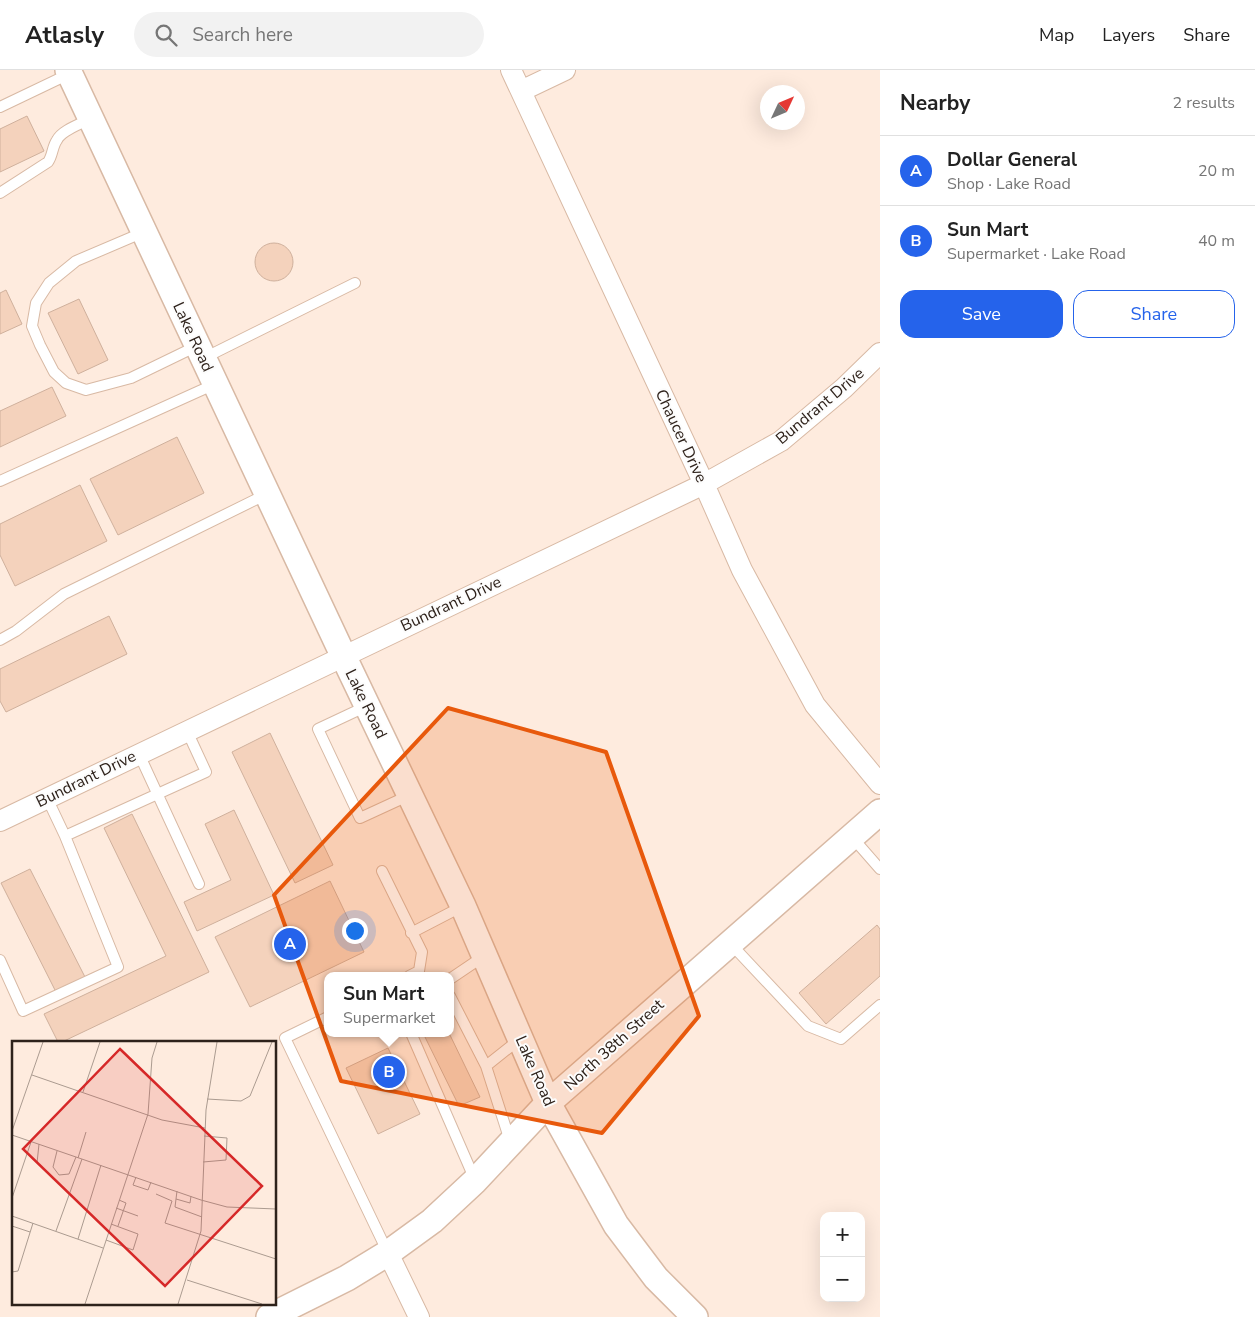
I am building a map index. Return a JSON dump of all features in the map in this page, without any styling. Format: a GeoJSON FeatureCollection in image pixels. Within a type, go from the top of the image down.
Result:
{"type":"FeatureCollection","features":[{"type":"Feature","properties":{"kind":"street","name":"Chaucer Drive"},"geometry":{"type":"LineString","coordinates":[[511,70],[704,484],[742,570],[815,705],[880,784]]}},
{"type":"Feature","properties":{"kind":"street"},"geometry":{"type":"LineString","coordinates":[[521,91],[564,70]]}},
{"type":"Feature","properties":{"kind":"street","name":"Lake Road"},"geometry":{"type":"LineString","coordinates":[[69,72],[463,906],[548,1104],[621,1231],[656,1278],[695,1317]]}},
{"type":"Feature","properties":{"kind":"street","name":"Bundrant Drive"},"geometry":{"type":"LineString","coordinates":[[0,821],[343,655],[704,484],[781,441],[844,388],[880,353]]}},
{"type":"Feature","properties":{"kind":"street","name":"North 38th Street"},"geometry":{"type":"LineString","coordinates":[[269,1317],[346,1278],[388,1253],[432,1221],[475,1181],[548,1104],[880,812]]}},
{"type":"Feature","properties":{"kind":"street"},"geometry":{"type":"LineString","coordinates":[[388,1253],[419,1317]]}},
{"type":"Feature","properties":{"kind":"lane"},"geometry":{"type":"LineString","coordinates":[[0,107],[69,72]]}},
{"type":"Feature","properties":{"kind":"lane"},"geometry":{"type":"LineString","coordinates":[[0,193],[48,162],[53,155],[53,147],[58,137],[91,119]]}},
{"type":"Feature","properties":{"kind":"lane"},"geometry":{"type":"LineString","coordinates":[[144,232],[76,261],[50,283],[36,304],[32,326],[54,372],[66,383],[86,390],[131,378],[200,352],[355,283]]}},
{"type":"Feature","properties":{"kind":"lane"},"geometry":{"type":"LineString","coordinates":[[0,481],[215,384]]}},
{"type":"Feature","properties":{"kind":"lane"},"geometry":{"type":"LineString","coordinates":[[0,640],[16,631],[64,594],[267,494]]}},
{"type":"Feature","properties":{"kind":"lane"},"geometry":{"type":"LineString","coordinates":[[367,706],[318,730],[360,818],[410,795]]}},
{"type":"Feature","properties":{"kind":"lane"},"geometry":{"type":"LineString","coordinates":[[65,836],[206,772],[187,730]]}},
{"type":"Feature","properties":{"kind":"lane"},"geometry":{"type":"LineString","coordinates":[[139,754],[199,884]]}},
{"type":"Feature","properties":{"kind":"lane"},"geometry":{"type":"LineString","coordinates":[[0,960],[23,1011],[118,967],[48,798]]}},
{"type":"Feature","properties":{"kind":"lane"},"geometry":{"type":"LineString","coordinates":[[852,836],[880,870]]}},
{"type":"Feature","properties":{"kind":"lane"},"geometry":{"type":"LineString","coordinates":[[382,871],[422,952],[416,972]]}},
{"type":"Feature","properties":{"kind":"lane"},"geometry":{"type":"LineString","coordinates":[[411,933],[463,906]]}},
{"type":"Feature","properties":{"kind":"lane"},"geometry":{"type":"LineString","coordinates":[[730,943],[808,1026],[841,1039],[880,1004]]}},
{"type":"Feature","properties":{"kind":"lane"},"geometry":{"type":"LineString","coordinates":[[454,976],[484,956]]}},
{"type":"Feature","properties":{"kind":"lane"},"geometry":{"type":"LineString","coordinates":[[454,1004],[486,1066],[511,1144]]}},
{"type":"Feature","properties":{"kind":"lane"},"geometry":{"type":"LineString","coordinates":[[324,1019],[285,1038],[388,1253]]}},
{"type":"Feature","properties":{"kind":"lane"},"geometry":{"type":"LineString","coordinates":[[413,1037],[475,1181]]}},
{"type":"Feature","properties":{"kind":"lane"},"geometry":{"type":"LineString","coordinates":[[486,1066],[520,1038]]}},
{"type":"Feature","properties":{"kind":"highlighted area"},"geometry":{"type":"Polygon","coordinates":[[[448,708],[606,752],[699,1016],[602,1133],[341,1081],[274,895],[448,708]]]}},
{"type":"Feature","properties":{"kind":"building"},"geometry":{"type":"Polygon","coordinates":[[[27,116],[44,151],[0,172],[0,129],[27,116]]]}},
{"type":"Feature","properties":{"kind":"building"},"geometry":{"type":"Polygon","coordinates":[[[274,243],[288,248],[293,262],[288,276],[274,281],[260,276],[255,262],[260,248],[274,243]]]}},
{"type":"Feature","properties":{"kind":"building"},"geometry":{"type":"Polygon","coordinates":[[[6,290],[22,324],[0,334],[0,293],[6,290]]]}},
{"type":"Feature","properties":{"kind":"building"},"geometry":{"type":"Polygon","coordinates":[[[79,299],[108,360],[78,374],[48,313],[79,299]]]}},
{"type":"Feature","properties":{"kind":"building"},"geometry":{"type":"Polygon","coordinates":[[[52,387],[66,416],[0,447],[0,411],[52,387]]]}},
{"type":"Feature","properties":{"kind":"building"},"geometry":{"type":"Polygon","coordinates":[[[177,437],[204,493],[118,535],[90,479],[177,437]]]}},
{"type":"Feature","properties":{"kind":"building"},"geometry":{"type":"Polygon","coordinates":[[[80,485],[107,541],[15,586],[0,555],[0,524],[80,485]]]}},
{"type":"Feature","properties":{"kind":"building"},"geometry":{"type":"Polygon","coordinates":[[[109,616],[127,654],[6,712],[0,701],[0,669],[109,616]]]}},
{"type":"Feature","properties":{"kind":"building"},"geometry":{"type":"Polygon","coordinates":[[[270,733],[333,865],[295,883],[232,752],[270,733]]]}},
{"type":"Feature","properties":{"kind":"building"},"geometry":{"type":"Polygon","coordinates":[[[234,810],[274,895],[197,931],[184,902],[231,880],[205,824],[234,810]]]}},
{"type":"Feature","properties":{"kind":"building"},"geometry":{"type":"Polygon","coordinates":[[[132,814],[209,972],[64,1041],[58,1041],[44,1014],[166,956],[104,828],[132,814]]]}},
{"type":"Feature","properties":{"kind":"building"},"geometry":{"type":"Polygon","coordinates":[[[30,869],[85,977],[56,992],[1,883],[30,869]]]}},
{"type":"Feature","properties":{"kind":"building"},"geometry":{"type":"Polygon","coordinates":[[[330,881],[364,952],[250,1007],[215,937],[330,881]]]}},
{"type":"Feature","properties":{"kind":"building"},"geometry":{"type":"Polygon","coordinates":[[[877,925],[880,929],[880,976],[826,1024],[799,993],[877,925]]]}},
{"type":"Feature","properties":{"kind":"building"},"geometry":{"type":"Polygon","coordinates":[[[425,1037],[451,1037],[480,1097],[459,1106],[425,1037]]]}},
{"type":"Feature","properties":{"kind":"building"},"geometry":{"type":"Polygon","coordinates":[[[388,1048],[420,1114],[378,1134],[346,1068],[388,1048]]]}},
{"type":"Feature","properties":{"kind":"place","name":"Dollar General"},"geometry":{"type":"Point","coordinates":[290,944]}},
{"type":"Feature","properties":{"kind":"place","name":"Sun Mart"},"geometry":{"type":"Point","coordinates":[389,1072]}}]}
